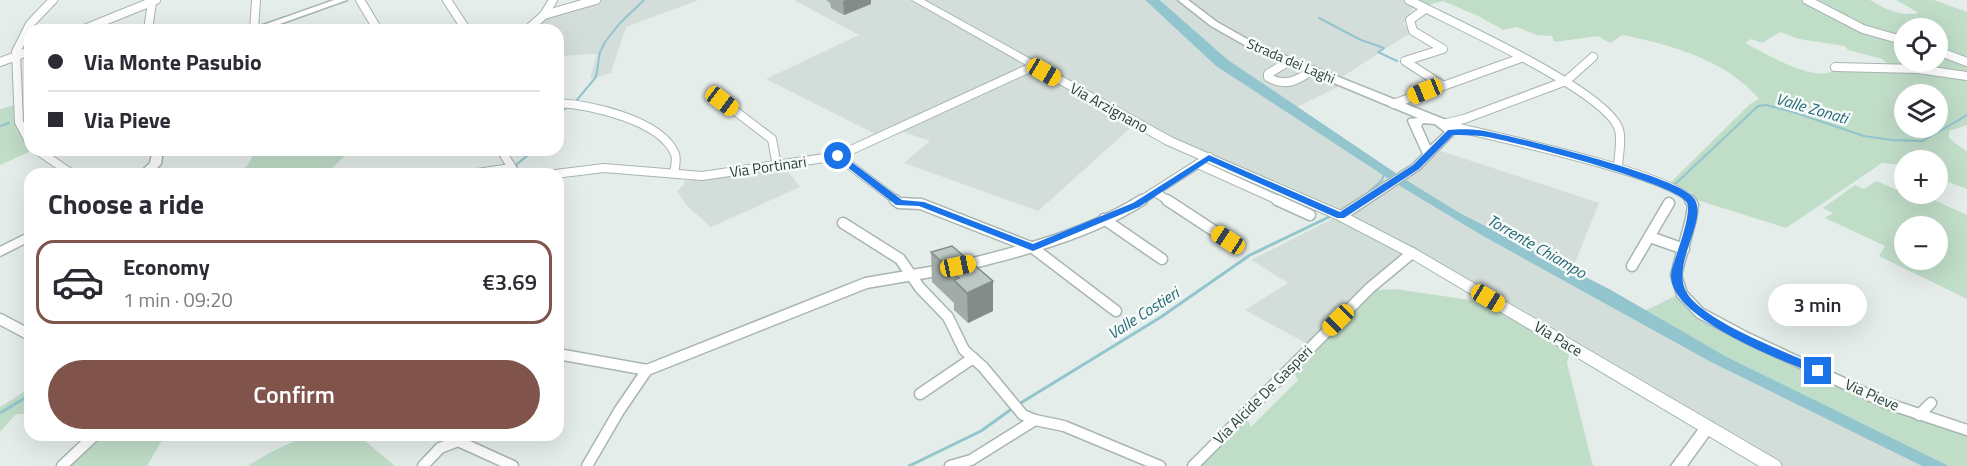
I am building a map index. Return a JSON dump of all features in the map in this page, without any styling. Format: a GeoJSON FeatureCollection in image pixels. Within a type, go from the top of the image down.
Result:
{"type":"FeatureCollection","features":[{"type":"Feature","properties":{"kind":"main road","name":"Via Arzignano"},"geometry":{"type":"LineString","coordinates":[[917,0],[1203,161],[1341,216]]}},
{"type":"Feature","properties":{"kind":"main road","name":"Via Pace"},"geometry":{"type":"LineString","coordinates":[[1341,216],[1412,253],[1773,466]]}},
{"type":"Feature","properties":{"kind":"street"},"geometry":{"type":"LineString","coordinates":[[30,24],[53,0]]}},
{"type":"Feature","properties":{"kind":"street"},"geometry":{"type":"LineString","coordinates":[[254,24],[256,0]]}},
{"type":"Feature","properties":{"kind":"street"},"geometry":{"type":"LineString","coordinates":[[272,24],[343,0]]}},
{"type":"Feature","properties":{"kind":"street"},"geometry":{"type":"LineString","coordinates":[[360,0],[374,24]]}},
{"type":"Feature","properties":{"kind":"street"},"geometry":{"type":"LineString","coordinates":[[447,0],[448,7],[463,24]]}},
{"type":"Feature","properties":{"kind":"street"},"geometry":{"type":"LineString","coordinates":[[534,24],[544,15],[553,0]]}},
{"type":"Feature","properties":{"kind":"street"},"geometry":{"type":"LineString","coordinates":[[544,15],[596,0]]}},
{"type":"Feature","properties":{"kind":"street","name":"Strada dei Laghi"},"geometry":{"type":"LineString","coordinates":[[1182,0],[1233,35],[1443,127]]}},
{"type":"Feature","properties":{"kind":"street"},"geometry":{"type":"LineString","coordinates":[[1409,0],[1566,81],[1602,106],[1619,128],[1618,168],[1482,133],[1419,121],[1416,129]]}},
{"type":"Feature","properties":{"kind":"street"},"geometry":{"type":"LineString","coordinates":[[1807,0],[1863,29],[1894,38]]}},
{"type":"Feature","properties":{"kind":"street"},"geometry":{"type":"LineString","coordinates":[[97,24],[154,1]]}},
{"type":"Feature","properties":{"kind":"street"},"geometry":{"type":"LineString","coordinates":[[149,24],[154,1]]}},
{"type":"Feature","properties":{"kind":"street"},"geometry":{"type":"LineString","coordinates":[[1425,9],[1410,20],[1413,31],[1443,49],[1405,61],[1442,85]]}},
{"type":"Feature","properties":{"kind":"street"},"geometry":{"type":"LineString","coordinates":[[24,35],[16,52],[18,122],[24,132]]}},
{"type":"Feature","properties":{"kind":"street"},"geometry":{"type":"LineString","coordinates":[[0,62],[24,53]]}},
{"type":"Feature","properties":{"kind":"street"},"geometry":{"type":"LineString","coordinates":[[1948,55],[1967,62]]}},
{"type":"Feature","properties":{"kind":"street"},"geometry":{"type":"LineString","coordinates":[[1416,129],[1430,137],[1443,127],[1464,124],[1566,81],[1593,57]]}},
{"type":"Feature","properties":{"kind":"street"},"geometry":{"type":"LineString","coordinates":[[1393,104],[1521,58]]}},
{"type":"Feature","properties":{"kind":"street"},"geometry":{"type":"LineString","coordinates":[[1289,61],[1268,74],[1268,78],[1282,84],[1292,83],[1313,70]]}},
{"type":"Feature","properties":{"kind":"street","name":"Via Portinari"},"geometry":{"type":"LineString","coordinates":[[564,172],[585,168],[604,168],[702,176],[838,156],[1034,66]]}},
{"type":"Feature","properties":{"kind":"street"},"geometry":{"type":"LineString","coordinates":[[1834,67],[1896,67],[1936,70],[1967,76]]}},
{"type":"Feature","properties":{"kind":"street"},"geometry":{"type":"LineString","coordinates":[[722,101],[772,139],[777,166]]}},
{"type":"Feature","properties":{"kind":"street"},"geometry":{"type":"LineString","coordinates":[[564,103],[610,111],[666,141],[675,155],[674,173]]}},
{"type":"Feature","properties":{"kind":"street"},"geometry":{"type":"LineString","coordinates":[[1407,110],[1429,155]]}},
{"type":"Feature","properties":{"kind":"street"},"geometry":{"type":"LineString","coordinates":[[1464,124],[1482,133]]}},
{"type":"Feature","properties":{"kind":"street"},"geometry":{"type":"LineString","coordinates":[[1341,216],[1404,175],[1429,155],[1443,127]]}},
{"type":"Feature","properties":{"kind":"street"},"geometry":{"type":"LineString","coordinates":[[46,156],[63,168]]}},
{"type":"Feature","properties":{"kind":"street"},"geometry":{"type":"LineString","coordinates":[[838,156],[899,203],[921,204],[1033,248],[1116,311]]}},
{"type":"Feature","properties":{"kind":"street"},"geometry":{"type":"LineString","coordinates":[[564,355],[647,370],[866,283],[914,276],[1033,248],[1136,205],[1203,161],[1310,215]]}},
{"type":"Feature","properties":{"kind":"street","name":"Via Pieve"},"geometry":{"type":"LineString","coordinates":[[1618,168],[1670,187],[1689,198],[1693,205],[1676,275],[1682,294],[1700,313],[1886,403],[1967,430]]}},
{"type":"Feature","properties":{"kind":"street"},"geometry":{"type":"LineString","coordinates":[[1155,192],[1228,240]]}},
{"type":"Feature","properties":{"kind":"street"},"geometry":{"type":"LineString","coordinates":[[1632,266],[1669,203]]}},
{"type":"Feature","properties":{"kind":"street"},"geometry":{"type":"LineString","coordinates":[[1104,219],[1162,259]]}},
{"type":"Feature","properties":{"kind":"street"},"geometry":{"type":"LineString","coordinates":[[843,223],[900,259],[914,276],[920,288],[948,317],[960,345],[1014,402],[1023,415],[1064,426],[1160,466]]}},
{"type":"Feature","properties":{"kind":"street"},"geometry":{"type":"LineString","coordinates":[[1650,237],[1684,249]]}},
{"type":"Feature","properties":{"kind":"street"},"geometry":{"type":"LineString","coordinates":[[0,252],[24,239]]}},
{"type":"Feature","properties":{"kind":"street","name":"Via Alcide De Gasperi"},"geometry":{"type":"LineString","coordinates":[[1193,466],[1370,288],[1412,253]]}},
{"type":"Feature","properties":{"kind":"street"},"geometry":{"type":"LineString","coordinates":[[0,319],[24,332]]}},
{"type":"Feature","properties":{"kind":"street"},"geometry":{"type":"LineString","coordinates":[[920,394],[973,358]]}},
{"type":"Feature","properties":{"kind":"street"},"geometry":{"type":"LineString","coordinates":[[587,466],[619,411],[647,370]]}},
{"type":"Feature","properties":{"kind":"street"},"geometry":{"type":"LineString","coordinates":[[1919,415],[1931,403]]}},
{"type":"Feature","properties":{"kind":"street"},"geometry":{"type":"LineString","coordinates":[[950,466],[974,463],[1035,420]]}},
{"type":"Feature","properties":{"kind":"street"},"geometry":{"type":"LineString","coordinates":[[1679,466],[1708,427]]}},
{"type":"Feature","properties":{"kind":"street"},"geometry":{"type":"LineString","coordinates":[[62,466],[89,441]]}},
{"type":"Feature","properties":{"kind":"street"},"geometry":{"type":"LineString","coordinates":[[423,466],[440,448],[458,441],[513,466]]}},
{"type":"Feature","properties":{"kind":"shaded area"},"geometry":{"type":"Polygon","coordinates":[[[590,0],[699,0],[626,27],[611,73],[590,79],[597,54],[564,56],[564,24],[531,24],[545,13],[590,0]]]}},
{"type":"Feature","properties":{"kind":"shaded area"},"geometry":{"type":"Polygon","coordinates":[[[794,0],[1145,0],[1216,66],[1395,183],[1483,236],[1709,361],[1922,466],[1761,466],[1409,256],[1317,349],[1245,310],[1288,283],[1251,260],[1340,215],[1136,123],[1038,211],[904,163],[930,141],[904,132],[875,134],[766,79],[859,35],[794,0]]]}},
{"type":"Feature","properties":{"kind":"shaded area"},"geometry":{"type":"Polygon","coordinates":[[[1161,0],[1413,0],[1417,2],[1403,24],[1413,31],[1342,77],[1348,82],[1297,107],[1228,60],[1161,0]]]}},
{"type":"Feature","properties":{"kind":"shaded area"},"geometry":{"type":"Polygon","coordinates":[[[1441,151],[1599,203],[1572,270],[1458,212],[1403,178],[1441,151]]]}},
{"type":"Feature","properties":{"kind":"shaded area"},"geometry":{"type":"Polygon","coordinates":[[[787,170],[800,187],[711,227],[687,206],[677,191],[684,185],[684,181],[787,170]]]}},
{"type":"Feature","properties":{"kind":"green space"},"geometry":{"type":"Polygon","coordinates":[[[1413,0],[1870,0],[1893,11],[1912,14],[1919,13],[1896,0],[1934,0],[1967,12],[1967,125],[1949,131],[1949,138],[1967,152],[1967,189],[1948,182],[1948,150],[1894,150],[1894,164],[1882,163],[1786,228],[1697,200],[1692,193],[1670,183],[1750,104],[1759,99],[1746,85],[1714,64],[1659,43],[1622,35],[1610,43],[1598,36],[1554,42],[1552,36],[1537,35],[1517,27],[1503,30],[1443,1],[1424,6],[1413,0]],[[1894,18],[1894,69],[1882,59],[1848,50],[1845,46],[1799,39],[1780,32],[1762,43],[1751,39],[1745,43],[1788,65],[1813,73],[1824,74],[1832,71],[1948,72],[1948,18],[1894,18]]]}},
{"type":"Feature","properties":{"kind":"green space"},"geometry":{"type":"Polygon","coordinates":[[[23,103],[24,154],[0,165],[0,109],[23,103]]]}},
{"type":"Feature","properties":{"kind":"green space"},"geometry":{"type":"Polygon","coordinates":[[[253,156],[345,156],[332,168],[244,168],[253,156]]]}},
{"type":"Feature","properties":{"kind":"green space"},"geometry":{"type":"Polygon","coordinates":[[[1876,181],[1894,189],[1894,204],[1943,204],[1967,215],[1967,299],[1908,270],[1948,270],[1948,216],[1894,216],[1894,263],[1879,256],[1885,246],[1825,218],[1833,213],[1823,208],[1855,185],[1864,189],[1876,181]]]}},
{"type":"Feature","properties":{"kind":"green space"},"geometry":{"type":"Polygon","coordinates":[[[1395,289],[1491,303],[1570,350],[1567,363],[1593,466],[1195,466],[1245,415],[1251,427],[1298,380],[1293,371],[1331,334],[1365,291],[1395,289]]]}},
{"type":"Feature","properties":{"kind":"green space"},"geometry":{"type":"Polygon","coordinates":[[[1683,292],[1716,322],[1865,393],[1967,432],[1967,466],[1949,466],[1725,356],[1645,311],[1683,292]]]}},
{"type":"Feature","properties":{"kind":"green space"},"geometry":{"type":"Polygon","coordinates":[[[24,392],[24,414],[16,414],[0,432],[0,407],[24,392]]]}},
{"type":"Feature","properties":{"kind":"green space"},"geometry":{"type":"Polygon","coordinates":[[[81,441],[162,441],[147,466],[57,466],[72,453],[81,441]]]}},
{"type":"Feature","properties":{"kind":"green space"},"geometry":{"type":"Polygon","coordinates":[[[295,441],[365,441],[395,466],[247,466],[295,441]]]}},
{"type":"Feature","properties":{"kind":"water"},"geometry":{"type":"Polygon","coordinates":[[[1145,0],[1160,0],[1228,60],[1403,178],[1458,212],[1611,290],[1725,356],[1949,466],[1922,466],[1709,361],[1483,236],[1395,183],[1216,66],[1145,0]]]}},
{"type":"Feature","properties":{"kind":"building"},"geometry":{"type":"Polygon","coordinates":[[[952,246],[993,281],[967,293],[954,280],[959,278],[931,252],[952,246]]]}},
{"type":"Feature","properties":{"kind":"waterway"},"geometry":{"type":"LineString","coordinates":[[576,101],[596,77],[600,52],[605,42],[620,23],[644,0]]}},
{"type":"Feature","properties":{"kind":"waterway"},"geometry":{"type":"LineString","coordinates":[[264,24],[285,17]]}},
{"type":"Feature","properties":{"kind":"waterway","name":"Valle Zonati"},"geometry":{"type":"LineString","coordinates":[[1319,18],[1361,40],[1384,48],[1378,52],[1397,61]]}},
{"type":"Feature","properties":{"kind":"waterway","name":"Valle Zonati"},"geometry":{"type":"LineString","coordinates":[[1673,186],[1758,106],[1766,105],[1793,112],[1864,136],[1892,140],[1923,141],[1967,115]]}},
{"type":"Feature","properties":{"kind":"waterway"},"geometry":{"type":"LineString","coordinates":[[564,110],[568,107]]}},
{"type":"Feature","properties":{"kind":"waterway"},"geometry":{"type":"LineString","coordinates":[[0,126],[9,123]]}},
{"type":"Feature","properties":{"kind":"waterway"},"geometry":{"type":"LineString","coordinates":[[516,168],[517,164],[527,156]]}},
{"type":"Feature","properties":{"kind":"waterway","name":"Valle Costieri"},"geometry":{"type":"LineString","coordinates":[[1362,198],[1382,180],[1384,174]]}},
{"type":"Feature","properties":{"kind":"waterway","name":"Valle Costieri"},"geometry":{"type":"LineString","coordinates":[[1019,404],[1161,317],[1250,255],[1331,216]]}},
{"type":"Feature","properties":{"kind":"waterway"},"geometry":{"type":"LineString","coordinates":[[0,413],[24,399]]}},
{"type":"Feature","properties":{"kind":"waterway","name":"Valle Costieri"},"geometry":{"type":"LineString","coordinates":[[909,466],[981,431],[1013,408]]}},
{"type":"Feature","properties":{"kind":"route"},"geometry":{"type":"LineString","coordinates":[[838,156],[899,203],[921,204],[1033,248],[1123,212],[1209,157],[1341,216],[1416,167],[1451,132],[1482,133],[1618,168],[1670,187],[1689,198],[1693,205],[1691,219],[1676,275],[1682,294],[1700,313],[1744,337],[1818,371]]}},
{"type":"Feature","properties":{"kind":"water label","name":"Torrente Chiampo"},"geometry":{"type":"Point","coordinates":[1537,246]}}]}
